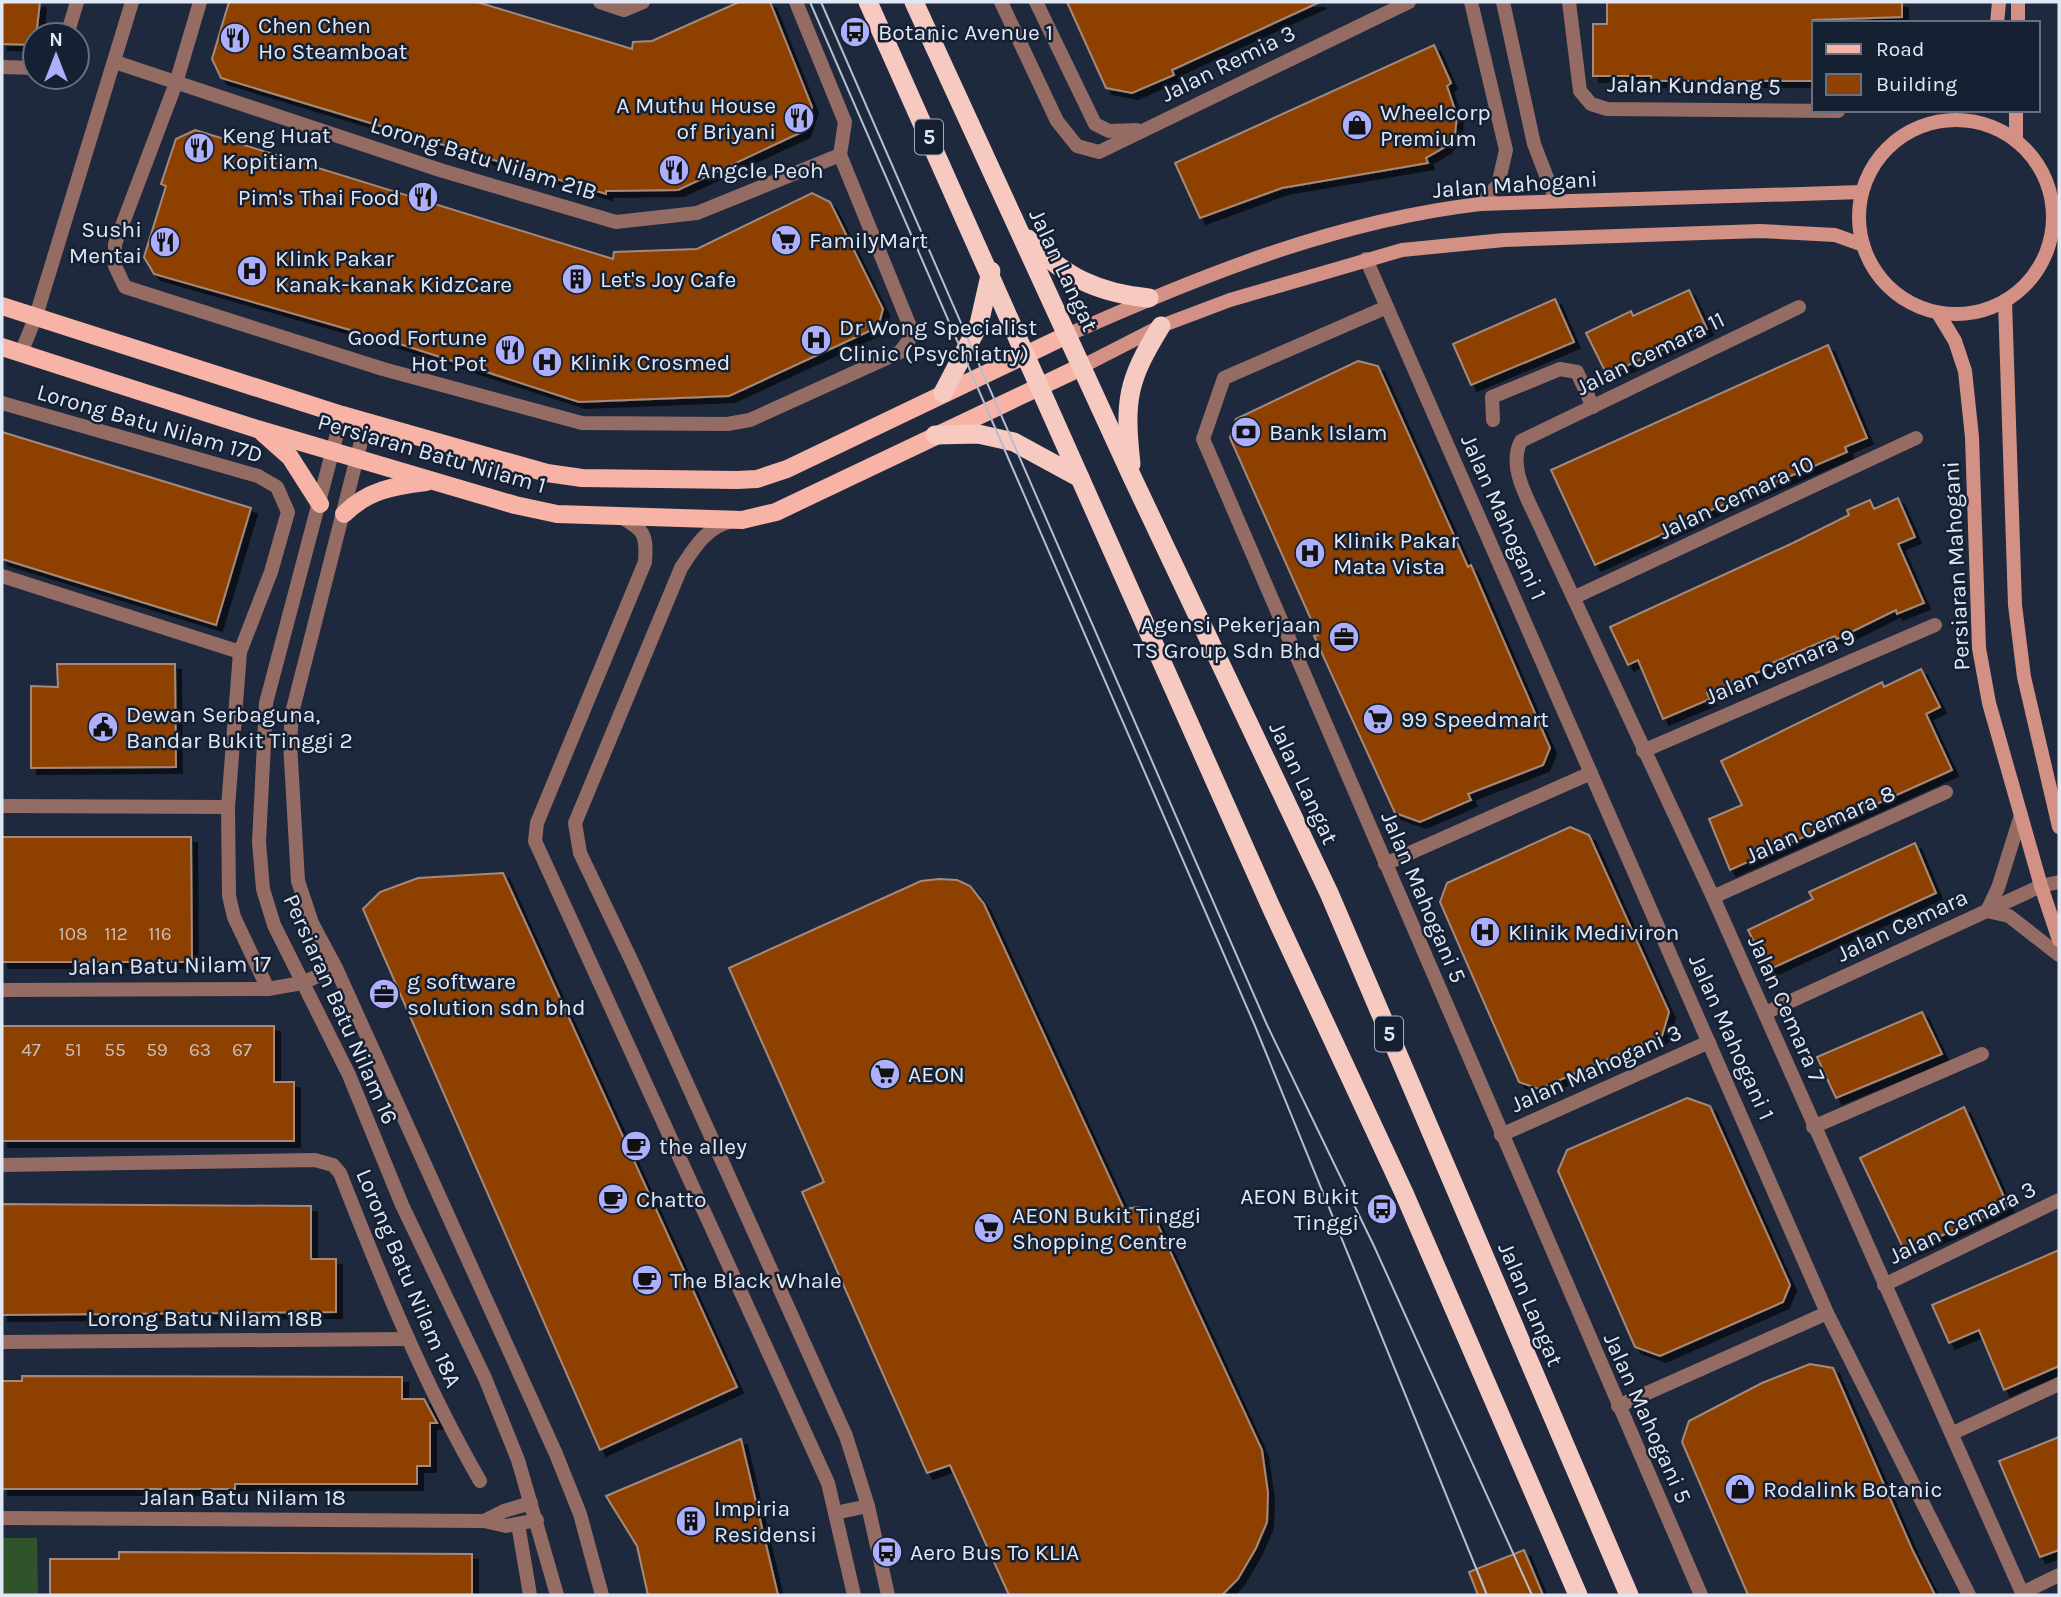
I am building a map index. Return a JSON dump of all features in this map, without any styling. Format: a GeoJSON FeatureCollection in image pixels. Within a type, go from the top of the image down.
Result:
{"type":"FeatureCollection","features":[{"type":"Feature","properties":{"kind":"highway","name":"5"},"geometry":{"type":"LineString","coordinates":[[868,2],[1027,352],[1080,478],[1271,907],[1404,1193],[1578,1595]]}},
{"type":"Feature","properties":{"kind":"highway","name":"Jalan Langat"},"geometry":{"type":"LineString","coordinates":[[914,2],[1133,479],[1329,893],[1629,1595]]}},
{"type":"Feature","properties":{"kind":"highway"},"geometry":{"type":"LineString","coordinates":[[1017,228],[1044,256],[1092,286],[1115,295],[1149,298]]}},
{"type":"Feature","properties":{"kind":"highway"},"geometry":{"type":"LineString","coordinates":[[943,393],[979,324],[990,271]]}},
{"type":"Feature","properties":{"kind":"highway"},"geometry":{"type":"LineString","coordinates":[[1133,479],[1127,410],[1130,384],[1139,362],[1161,326]]}},
{"type":"Feature","properties":{"kind":"highway"},"geometry":{"type":"LineString","coordinates":[[935,435],[978,434],[1014,442],[1080,478]]}},
{"type":"Feature","properties":{"kind":"main road"},"geometry":{"type":"LineString","coordinates":[[1997,21],[1999,2]]}},
{"type":"Feature","properties":{"kind":"main road"},"geometry":{"type":"LineString","coordinates":[[2018,2],[2018,21]]}},
{"type":"Feature","properties":{"kind":"main road"},"geometry":{"type":"LineString","coordinates":[[2016,112],[2016,141]]}},
{"type":"Feature","properties":{"kind":"main road"},"geometry":{"type":"LineString","coordinates":[[1947,116],[1981,124],[2016,141],[2037,164],[2050,192],[2053,224],[2046,254],[2029,281],[2005,301],[1972,313],[1938,313],[1913,304],[1891,289],[1874,269],[1863,245],[1858,219],[1862,192],[1879,158],[1907,134],[1947,116]]}},
{"type":"Feature","properties":{"kind":"main road","name":"Jalan Mahogani"},"geometry":{"type":"LineString","coordinates":[[1067,335],[1233,264],[1328,235],[1442,208],[1556,201],[1862,192]]}},
{"type":"Feature","properties":{"kind":"main road"},"geometry":{"type":"LineString","coordinates":[[1081,367],[1161,326],[1230,300],[1366,259],[1441,244],[1760,231],[1835,235],[1863,245]]}},
{"type":"Feature","properties":{"kind":"main road"},"geometry":{"type":"LineString","coordinates":[[2005,301],[2015,605],[2024,677],[2059,827]]}},
{"type":"Feature","properties":{"kind":"main road","name":"Persiaran Batu Nilam 1"},"geometry":{"type":"LineString","coordinates":[[2,306],[342,415],[559,475],[582,478],[757,479],[787,469],[1067,335]]}},
{"type":"Feature","properties":{"kind":"main road","name":"Persiaran Mahogani"},"geometry":{"type":"LineString","coordinates":[[1938,313],[1955,341],[1965,371],[1972,437],[1979,648],[1989,703],[2059,940]]}},
{"type":"Feature","properties":{"kind":"main road","name":"Persiaran Batu Nilam 1"},"geometry":{"type":"LineString","coordinates":[[2,347],[257,429],[557,514],[741,520],[776,512],[1081,367]]}},
{"type":"Feature","properties":{"kind":"main road"},"geometry":{"type":"LineString","coordinates":[[257,429],[290,457],[320,503]]}},
{"type":"Feature","properties":{"kind":"main road"},"geometry":{"type":"LineString","coordinates":[[344,514],[366,496],[383,488],[433,481]]}},
{"type":"Feature","properties":{"kind":"street"},"geometry":{"type":"LineString","coordinates":[[71,21],[77,2]]}},
{"type":"Feature","properties":{"kind":"street"},"geometry":{"type":"LineString","coordinates":[[21,353],[36,316],[132,2]]}},
{"type":"Feature","properties":{"kind":"street"},"geometry":{"type":"LineString","coordinates":[[200,2],[177,83],[115,244],[115,266],[125,287],[383,369],[582,423],[727,424],[750,420],[900,352],[909,340],[911,329],[840,155],[845,122],[796,2]]}},
{"type":"Feature","properties":{"kind":"street"},"geometry":{"type":"LineString","coordinates":[[600,2],[624,10],[643,2]]}},
{"type":"Feature","properties":{"kind":"street","name":"Jalan Remia 3"},"geometry":{"type":"LineString","coordinates":[[1001,2],[1057,121],[1077,146],[1099,152],[1409,2]]}},
{"type":"Feature","properties":{"kind":"street","name":"Jalan Remia 3"},"geometry":{"type":"LineString","coordinates":[[1036,2],[1095,124],[1109,131],[1142,130]]}},
{"type":"Feature","properties":{"kind":"street"},"geometry":{"type":"LineString","coordinates":[[1471,2],[1506,150],[1498,185],[1480,204]]}},
{"type":"Feature","properties":{"kind":"street"},"geometry":{"type":"LineString","coordinates":[[1503,2],[1534,145],[1556,201]]}},
{"type":"Feature","properties":{"kind":"street","name":"Jalan Kundang 5"},"geometry":{"type":"LineString","coordinates":[[1569,2],[1580,91],[1591,104],[1607,109],[1812,111]]}},
{"type":"Feature","properties":{"kind":"street","name":"Lorong Batu Nilam 21B"},"geometry":{"type":"LineString","coordinates":[[115,62],[440,170],[616,222],[697,213],[840,155]]}},
{"type":"Feature","properties":{"kind":"street"},"geometry":{"type":"LineString","coordinates":[[2,67],[21,68]]}},
{"type":"Feature","properties":{"kind":"street","name":"Jalan Mahogani 1"},"geometry":{"type":"LineString","coordinates":[[1366,259],[1827,1313],[1969,1595]]}},
{"type":"Feature","properties":{"kind":"street","name":"Jalan Mahogani 5"},"geometry":{"type":"LineString","coordinates":[[1387,307],[1224,378],[1203,439],[1701,1595]]}},
{"type":"Feature","properties":{"kind":"street","name":"Jalan Cemara 11"},"geometry":{"type":"LineString","coordinates":[[1521,441],[1800,307]]}},
{"type":"Feature","properties":{"kind":"street"},"geometry":{"type":"LineString","coordinates":[[1493,420],[1492,397],[1560,369],[1577,372],[1592,407]]}},
{"type":"Feature","properties":{"kind":"street","name":"Lorong Batu Nilam 17D"},"geometry":{"type":"LineString","coordinates":[[2,403],[258,476],[277,487],[288,512],[282,537],[240,652],[228,807]]}},
{"type":"Feature","properties":{"kind":"street","name":"Persiaran Batu Nilam 16"},"geometry":{"type":"LineString","coordinates":[[342,415],[266,703],[259,842],[263,889],[274,925],[349,1076],[402,1205],[485,1378],[518,1460],[557,1595]]}},
{"type":"Feature","properties":{"kind":"street","name":"Persiaran Batu Nilam 16"},"geometry":{"type":"LineString","coordinates":[[366,422],[292,713],[290,743],[298,881],[312,923],[336,968],[556,1454],[580,1514],[602,1595]]}},
{"type":"Feature","properties":{"kind":"street","name":"Jalan Cemara 10"},"geometry":{"type":"LineString","coordinates":[[1575,597],[1916,438]]}},
{"type":"Feature","properties":{"kind":"street","name":"Jalan Cemara 7"},"geometry":{"type":"LineString","coordinates":[[1521,441],[1515,453],[1521,482],[1643,751],[1713,897],[2023,1594]]}},
{"type":"Feature","properties":{"kind":"street"},"geometry":{"type":"LineString","coordinates":[[618,516],[638,527],[647,539],[645,562],[537,823],[535,841],[828,1483],[854,1595]]}},
{"type":"Feature","properties":{"kind":"street"},"geometry":{"type":"LineString","coordinates":[[741,520],[724,523],[708,533],[696,544],[681,568],[575,823],[575,834],[580,853],[634,966],[846,1436],[868,1506],[888,1595]]}},
{"type":"Feature","properties":{"kind":"street"},"geometry":{"type":"LineString","coordinates":[[2,576],[240,652]]}},
{"type":"Feature","properties":{"kind":"street","name":"Jalan Cemara 9"},"geometry":{"type":"LineString","coordinates":[[1643,751],[1935,625]]}},
{"type":"Feature","properties":{"kind":"street"},"geometry":{"type":"LineString","coordinates":[[1385,864],[1591,773]]}},
{"type":"Feature","properties":{"kind":"street","name":"Jalan Cemara 8"},"geometry":{"type":"LineString","coordinates":[[1713,897],[1946,792]]}},
{"type":"Feature","properties":{"kind":"street"},"geometry":{"type":"LineString","coordinates":[[2,806],[228,807],[229,896],[234,917],[268,989]]}},
{"type":"Feature","properties":{"kind":"street"},"geometry":{"type":"LineString","coordinates":[[2021,815],[1998,888],[1987,911],[2009,916],[2059,956]]}},
{"type":"Feature","properties":{"kind":"street","name":"Jalan Cemara"},"geometry":{"type":"LineString","coordinates":[[1765,1013],[2041,886],[2059,882]]}},
{"type":"Feature","properties":{"kind":"street","name":"Jalan Batu Nilam 17"},"geometry":{"type":"LineString","coordinates":[[2,990],[268,989],[302,983],[336,968]]}},
{"type":"Feature","properties":{"kind":"street","name":"Jalan Mahogani 3"},"geometry":{"type":"LineString","coordinates":[[1501,1135],[1709,1042]]}},
{"type":"Feature","properties":{"kind":"street"},"geometry":{"type":"LineString","coordinates":[[1813,1126],[1982,1054]]}},
{"type":"Feature","properties":{"kind":"street","name":"Lorong Batu Nilam 18A"},"geometry":{"type":"LineString","coordinates":[[2,1165],[315,1160],[333,1164],[341,1172],[408,1339],[449,1426],[480,1480]]}},
{"type":"Feature","properties":{"kind":"street","name":"Jalan Cemara 3"},"geometry":{"type":"LineString","coordinates":[[1884,1284],[2059,1200]]}},
{"type":"Feature","properties":{"kind":"street"},"geometry":{"type":"LineString","coordinates":[[1618,1406],[1827,1313]]}},
{"type":"Feature","properties":{"kind":"street","name":"Lorong Batu Nilam 18B"},"geometry":{"type":"LineString","coordinates":[[2,1342],[408,1339]]}},
{"type":"Feature","properties":{"kind":"street"},"geometry":{"type":"LineString","coordinates":[[1952,1433],[2059,1384]]}},
{"type":"Feature","properties":{"kind":"street","name":"Jalan Batu Nilam 18"},"geometry":{"type":"LineString","coordinates":[[484,1521],[504,1510],[531,1503]]}},
{"type":"Feature","properties":{"kind":"street"},"geometry":{"type":"LineString","coordinates":[[835,1513],[868,1506]]}},
{"type":"Feature","properties":{"kind":"street","name":"Jalan Batu Nilam 18"},"geometry":{"type":"LineString","coordinates":[[2,1518],[484,1521],[506,1525],[537,1520]]}},
{"type":"Feature","properties":{"kind":"street"},"geometry":{"type":"LineString","coordinates":[[518,1524],[530,1595]]}},
{"type":"Feature","properties":{"kind":"street"},"geometry":{"type":"LineString","coordinates":[[2023,1594],[2059,1575]]}},
{"type":"Feature","properties":{"kind":"green space"},"geometry":{"type":"Polygon","coordinates":[[[2,1538],[37,1538],[38,1595],[2,1595],[2,1538]]]}},
{"type":"Feature","properties":{"kind":"building"},"geometry":{"type":"Polygon","coordinates":[[[2,2],[40,2],[38,21],[21,21],[21,45],[2,44],[2,2]]]}},
{"type":"Feature","properties":{"kind":"building"},"geometry":{"type":"Polygon","coordinates":[[[229,2],[477,2],[632,49],[633,42],[652,41],[739,2],[770,2],[812,107],[804,131],[678,190],[606,191],[606,194],[221,78],[212,59],[229,2]]]}},
{"type":"Feature","properties":{"kind":"building"},"geometry":{"type":"Polygon","coordinates":[[[1067,2],[1320,2],[1172,70],[1174,75],[1132,93],[1106,88],[1067,2]]]}},
{"type":"Feature","properties":{"kind":"building"},"geometry":{"type":"Polygon","coordinates":[[[1607,2],[1902,2],[1902,17],[1813,20],[1812,81],[1651,81],[1651,76],[1593,76],[1593,24],[1607,24],[1607,2]]]}},
{"type":"Feature","properties":{"kind":"building","name":"Wheelcorp Premium"},"geometry":{"type":"Polygon","coordinates":[[[1434,45],[1451,83],[1447,86],[1457,116],[1455,134],[1445,147],[1426,158],[1428,163],[1282,188],[1200,218],[1175,163],[1434,45]]]}},
{"type":"Feature","properties":{"kind":"building"},"geometry":{"type":"Polygon","coordinates":[[[195,130],[613,259],[614,252],[697,249],[812,193],[830,202],[883,309],[878,327],[729,396],[579,402],[403,345],[154,274],[144,257],[166,186],[161,184],[176,139],[195,130]]]}},
{"type":"Feature","properties":{"kind":"building"},"geometry":{"type":"Polygon","coordinates":[[[1689,290],[1707,329],[1607,375],[1586,333],[1631,311],[1633,316],[1689,290]]]}},
{"type":"Feature","properties":{"kind":"building"},"geometry":{"type":"Polygon","coordinates":[[[1555,299],[1574,342],[1471,385],[1453,344],[1555,299]]]}},
{"type":"Feature","properties":{"kind":"building"},"geometry":{"type":"Polygon","coordinates":[[[1828,345],[1867,438],[1845,447],[1847,452],[1697,516],[1698,518],[1595,565],[1551,470],[1828,345]]]}},
{"type":"Feature","properties":{"kind":"building"},"geometry":{"type":"Polygon","coordinates":[[[1358,361],[1378,366],[1468,567],[1471,565],[1550,748],[1543,765],[1468,794],[1471,800],[1420,822],[1395,813],[1314,636],[1318,635],[1230,438],[1236,419],[1358,361]]]}},
{"type":"Feature","properties":{"kind":"building"},"geometry":{"type":"Polygon","coordinates":[[[2,432],[251,508],[216,625],[2,559],[2,432]]]}},
{"type":"Feature","properties":{"kind":"building"},"geometry":{"type":"Polygon","coordinates":[[[1898,498],[1915,537],[1898,544],[1924,603],[1897,614],[1896,610],[1837,639],[1835,636],[1765,666],[1766,669],[1707,693],[1710,699],[1663,719],[1638,660],[1628,665],[1610,627],[1793,543],[1849,515],[1847,510],[1870,500],[1874,509],[1898,498]]]}},
{"type":"Feature","properties":{"kind":"building","name":"Dewan Serbaguna, Bandar Bukit Tinggi 2"},"geometry":{"type":"Polygon","coordinates":[[[57,664],[175,664],[176,767],[31,768],[31,686],[58,687],[57,664]]]}},
{"type":"Feature","properties":{"kind":"building"},"geometry":{"type":"Polygon","coordinates":[[[1921,669],[1940,707],[1926,714],[1952,770],[1730,870],[1709,819],[1742,805],[1721,761],[1882,682],[1884,687],[1921,669]]]}},
{"type":"Feature","properties":{"kind":"building"},"geometry":{"type":"Polygon","coordinates":[[[1570,827],[1589,835],[1669,1012],[1662,1036],[1539,1089],[1519,1082],[1440,902],[1447,883],[1570,827]]]}},
{"type":"Feature","properties":{"kind":"building"},"geometry":{"type":"Polygon","coordinates":[[[2,837],[191,837],[192,962],[2,962],[2,837]]]}},
{"type":"Feature","properties":{"kind":"building"},"geometry":{"type":"Polygon","coordinates":[[[1915,843],[1936,893],[1768,970],[1748,930],[1813,899],[1809,892],[1915,843]]]}},
{"type":"Feature","properties":{"kind":"building"},"geometry":{"type":"Polygon","coordinates":[[[503,873],[737,1387],[600,1450],[363,909],[380,892],[418,878],[503,873]]]}},
{"type":"Feature","properties":{"kind":"building","name":"AEON Bukit Tinggi Shopping Centre"},"geometry":{"type":"Polygon","coordinates":[[[957,880],[970,886],[984,904],[1124,1209],[1138,1207],[1151,1210],[1262,1450],[1268,1493],[1267,1522],[1238,1579],[1222,1595],[1009,1595],[950,1465],[927,1473],[802,1192],[824,1182],[729,968],[921,881],[957,880]]]}},
{"type":"Feature","properties":{"kind":"building"},"geometry":{"type":"Polygon","coordinates":[[[1922,1012],[1942,1054],[1836,1098],[1817,1057],[1922,1012]]]}},
{"type":"Feature","properties":{"kind":"building"},"geometry":{"type":"Polygon","coordinates":[[[2,1026],[274,1026],[274,1082],[294,1082],[294,1141],[2,1141],[2,1026]]]}},
{"type":"Feature","properties":{"kind":"building"},"geometry":{"type":"Polygon","coordinates":[[[1687,1098],[1710,1106],[1790,1285],[1783,1302],[1660,1356],[1635,1347],[1558,1171],[1567,1150],[1687,1098]]]}},
{"type":"Feature","properties":{"kind":"building"},"geometry":{"type":"Polygon","coordinates":[[[1964,1107],[2008,1206],[1905,1252],[1860,1158],[1964,1107]]]}},
{"type":"Feature","properties":{"kind":"building"},"geometry":{"type":"Polygon","coordinates":[[[2,1204],[311,1206],[311,1259],[336,1259],[336,1312],[2,1315],[2,1204]]]}},
{"type":"Feature","properties":{"kind":"building"},"geometry":{"type":"Polygon","coordinates":[[[2059,1250],[2059,1366],[2004,1390],[1979,1330],[1949,1343],[1932,1305],[2059,1250]]]}},
{"type":"Feature","properties":{"kind":"building"},"geometry":{"type":"Polygon","coordinates":[[[1810,1364],[1833,1368],[1912,1549],[1935,1595],[1748,1595],[1682,1442],[1689,1421],[1762,1383],[1810,1364]]]}},
{"type":"Feature","properties":{"kind":"building"},"geometry":{"type":"Polygon","coordinates":[[[22,1376],[402,1377],[402,1399],[424,1399],[437,1423],[430,1423],[430,1466],[417,1466],[417,1484],[235,1484],[235,1489],[2,1489],[2,1381],[22,1381],[22,1376]]]}},
{"type":"Feature","properties":{"kind":"building"},"geometry":{"type":"Polygon","coordinates":[[[2059,1437],[2059,1550],[2040,1557],[1999,1461],[2059,1437]]]}},
{"type":"Feature","properties":{"kind":"building","name":"Impiria Residensi"},"geometry":{"type":"Polygon","coordinates":[[[741,1439],[778,1595],[648,1595],[637,1546],[606,1496],[741,1439]]]}},
{"type":"Feature","properties":{"kind":"building"},"geometry":{"type":"Polygon","coordinates":[[[1524,1550],[1543,1595],[1478,1595],[1469,1572],[1524,1550]]]}},
{"type":"Feature","properties":{"kind":"building"},"geometry":{"type":"Polygon","coordinates":[[[119,1552],[472,1554],[472,1595],[50,1595],[50,1559],[119,1559],[119,1552]]]}},
{"type":"Feature","properties":{"kind":"tram line"},"geometry":{"type":"LineString","coordinates":[[810,2],[1255,1026],[1487,1595]]}},
{"type":"Feature","properties":{"kind":"tram line"},"geometry":{"type":"LineString","coordinates":[[821,2],[1267,1025],[1374,1246],[1532,1595]]}},
{"type":"Feature","properties":{"kind":"place","name":"Botanic Avenue 1"},"geometry":{"type":"Point","coordinates":[855,32]}},
{"type":"Feature","properties":{"kind":"place","name":"Chen Chen Ho Steamboat"},"geometry":{"type":"Point","coordinates":[235,38]}},
{"type":"Feature","properties":{"kind":"place","name":"A Muthu House of Briyani"},"geometry":{"type":"Point","coordinates":[799,118]}},
{"type":"Feature","properties":{"kind":"place","name":"Wheelcorp Premium"},"geometry":{"type":"Point","coordinates":[1357,125]}},
{"type":"Feature","properties":{"kind":"place","name":"Keng Huat Kopitiam"},"geometry":{"type":"Point","coordinates":[199,148]}},
{"type":"Feature","properties":{"kind":"place","name":"Angcle Peoh"},"geometry":{"type":"Point","coordinates":[674,170]}},
{"type":"Feature","properties":{"kind":"place","name":"Pim's Thai Food"},"geometry":{"type":"Point","coordinates":[423,197]}},
{"type":"Feature","properties":{"kind":"place","name":"FamilyMart"},"geometry":{"type":"Point","coordinates":[786,240]}},
{"type":"Feature","properties":{"kind":"place","name":"Sushi Mentai"},"geometry":{"type":"Point","coordinates":[165,242]}},
{"type":"Feature","properties":{"kind":"place","name":"Klink Pakar Kanak-kanak KidzCare"},"geometry":{"type":"Point","coordinates":[252,271]}},
{"type":"Feature","properties":{"kind":"place","name":"Let's Joy Cafe"},"geometry":{"type":"Point","coordinates":[577,279]}},
{"type":"Feature","properties":{"kind":"place","name":"Dr Wong Specialist Clinic (Psychiatry)"},"geometry":{"type":"Point","coordinates":[816,340]}},
{"type":"Feature","properties":{"kind":"place","name":"Good Fortune Hot Pot"},"geometry":{"type":"Point","coordinates":[510,350]}},
{"type":"Feature","properties":{"kind":"place","name":"Klinik Crosmed"},"geometry":{"type":"Point","coordinates":[547,362]}},
{"type":"Feature","properties":{"kind":"place","name":"Bank Islam"},"geometry":{"type":"Point","coordinates":[1246,432]}},
{"type":"Feature","properties":{"kind":"place","name":"Klinik Pakar Mata Vista"},"geometry":{"type":"Point","coordinates":[1310,553]}},
{"type":"Feature","properties":{"kind":"place","name":"Agensi Pekerjaan TS Group Sdn Bhd"},"geometry":{"type":"Point","coordinates":[1344,637]}},
{"type":"Feature","properties":{"kind":"place","name":"99 Speedmart"},"geometry":{"type":"Point","coordinates":[1378,719]}},
{"type":"Feature","properties":{"kind":"place","name":"Dewan Serbaguna, Bandar Bukit Tinggi 2"},"geometry":{"type":"Point","coordinates":[103,727]}},
{"type":"Feature","properties":{"kind":"place","name":"Klinik Mediviron"},"geometry":{"type":"Point","coordinates":[1485,932]}},
{"type":"Feature","properties":{"kind":"place","name":"g software solution sdn bhd"},"geometry":{"type":"Point","coordinates":[384,994]}},
{"type":"Feature","properties":{"kind":"place","name":"AEON"},"geometry":{"type":"Point","coordinates":[885,1074]}},
{"type":"Feature","properties":{"kind":"place","name":"the alley"},"geometry":{"type":"Point","coordinates":[636,1146]}},
{"type":"Feature","properties":{"kind":"place","name":"Chatto"},"geometry":{"type":"Point","coordinates":[613,1199]}},
{"type":"Feature","properties":{"kind":"place","name":"AEON Bukit Tinggi"},"geometry":{"type":"Point","coordinates":[1382,1209]}},
{"type":"Feature","properties":{"kind":"place","name":"AEON Bukit Tinggi Shopping Centre"},"geometry":{"type":"Point","coordinates":[989,1228]}},
{"type":"Feature","properties":{"kind":"place","name":"The Black Whale"},"geometry":{"type":"Point","coordinates":[647,1280]}},
{"type":"Feature","properties":{"kind":"place","name":"Rodalink Botanic"},"geometry":{"type":"Point","coordinates":[1740,1489]}},
{"type":"Feature","properties":{"kind":"place","name":"Impiria Residensi"},"geometry":{"type":"Point","coordinates":[691,1521]}},
{"type":"Feature","properties":{"kind":"place","name":"Aero Bus To KLIA"},"geometry":{"type":"Point","coordinates":[887,1552]}}]}
